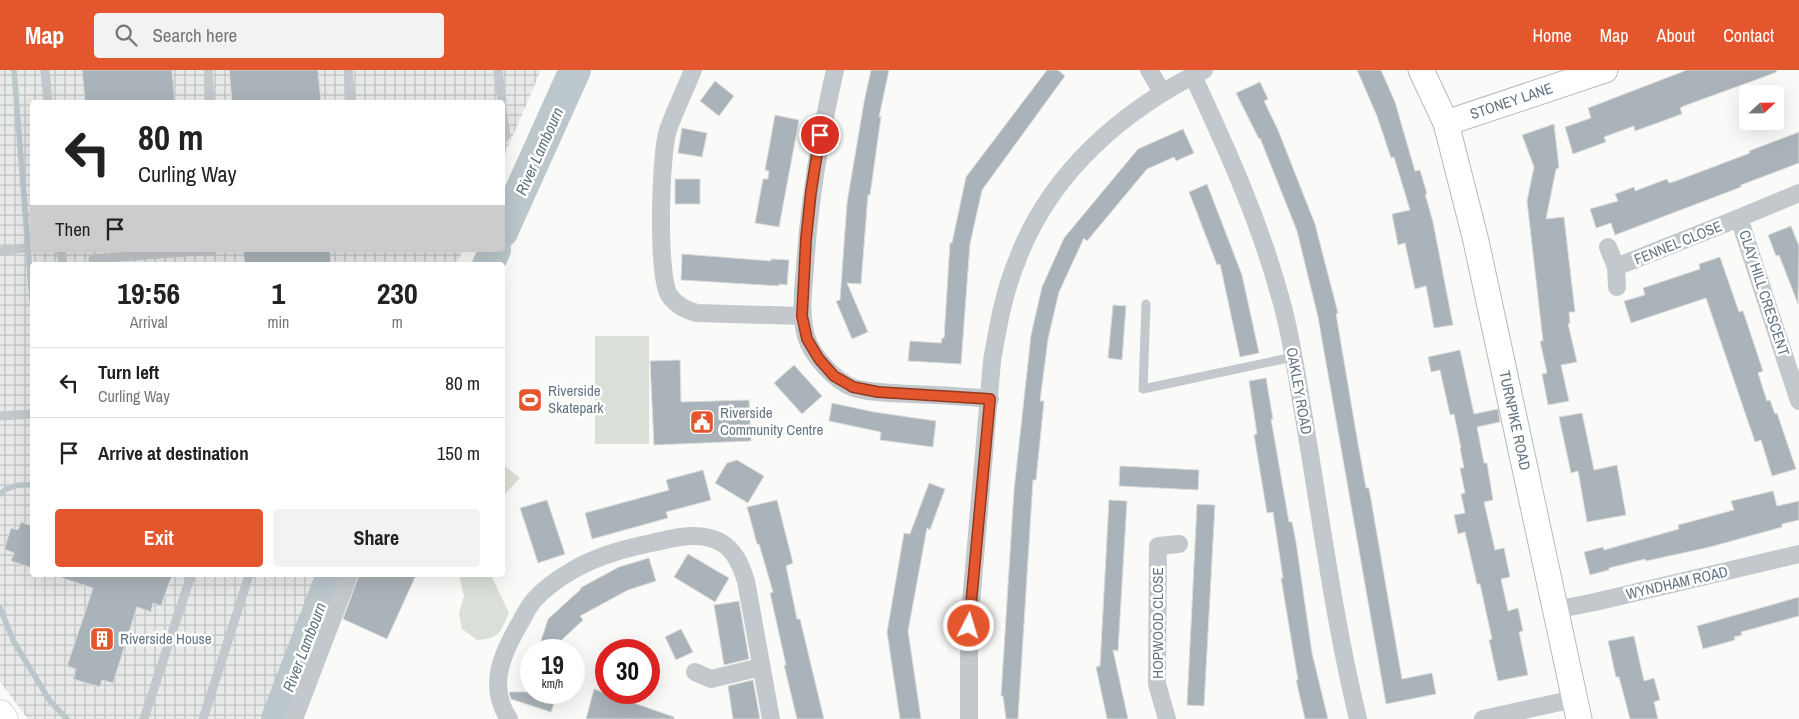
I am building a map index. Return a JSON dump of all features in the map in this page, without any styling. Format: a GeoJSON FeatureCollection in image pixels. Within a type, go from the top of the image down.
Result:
{"type":"FeatureCollection","features":[{"type":"Feature","properties":{"kind":"main road"},"geometry":{"type":"LineString","coordinates":[[0,714],[4,719]]}},
{"type":"Feature","properties":{"kind":"street"},"geometry":{"type":"LineString","coordinates":[[694,70],[668,132],[662,166],[661,213],[664,270],[665,284],[669,295],[678,305],[687,311],[697,314],[802,316]]}},
{"type":"Feature","properties":{"kind":"street"},"geometry":{"type":"LineString","coordinates":[[835,70],[820,135],[806,239],[802,316],[807,339],[819,359],[834,376],[853,387],[878,392],[990,399]]}},
{"type":"Feature","properties":{"kind":"street"},"geometry":{"type":"LineString","coordinates":[[1149,70],[1162,92]]}},
{"type":"Feature","properties":{"kind":"street","name":"TURNPIKE ROAD"},"geometry":{"type":"LineString","coordinates":[[1421,70],[1446,123],[1487,288],[1576,709]]}},
{"type":"Feature","properties":{"kind":"street","name":"STONEY LANE"},"geometry":{"type":"LineString","coordinates":[[1446,123],[1605,70]]}},
{"type":"Feature","properties":{"kind":"street"},"geometry":{"type":"LineString","coordinates":[[969,719],[969,626],[992,361],[998,326],[1010,278],[1018,257],[1044,206],[1080,160],[1100,139],[1122,121],[1162,92],[1199,73]]}},
{"type":"Feature","properties":{"kind":"street","name":"OAKLEY ROAD"},"geometry":{"type":"LineString","coordinates":[[1199,73],[1260,231],[1282,301],[1344,651],[1358,719]]}},
{"type":"Feature","properties":{"kind":"street","name":"CLAY HILL CRESCENT"},"geometry":{"type":"LineString","coordinates":[[1799,192],[1739,218],[1799,401]]}},
{"type":"Feature","properties":{"kind":"street","name":"FENNEL CLOSE"},"geometry":{"type":"LineString","coordinates":[[1616,268],[1739,218]]}},
{"type":"Feature","properties":{"kind":"street","name":"FENNEL CLOSE"},"geometry":{"type":"LineString","coordinates":[[1608,247],[1616,268],[1617,287]]}},
{"type":"Feature","properties":{"kind":"street"},"geometry":{"type":"LineString","coordinates":[[509,719],[501,703],[498,687],[502,656],[533,601],[572,570],[597,558],[622,549],[697,535],[722,543],[732,551],[741,564],[746,581],[771,719]]}},
{"type":"Feature","properties":{"kind":"street","name":"HOPWOOD CLOSE"},"geometry":{"type":"LineString","coordinates":[[1167,719],[1157,684],[1158,546],[1179,544]]}},
{"type":"Feature","properties":{"kind":"street","name":"WYNDHAM ROAD"},"geometry":{"type":"LineString","coordinates":[[1555,610],[1799,554]]}},
{"type":"Feature","properties":{"kind":"street"},"geometry":{"type":"LineString","coordinates":[[294,719],[348,577]]}},
{"type":"Feature","properties":{"kind":"street"},"geometry":{"type":"LineString","coordinates":[[695,672],[710,678],[761,667]]}},
{"type":"Feature","properties":{"kind":"street"},"geometry":{"type":"LineString","coordinates":[[1483,719],[1576,709]]}},
{"type":"Feature","properties":{"kind":"lane"},"geometry":{"type":"LineString","coordinates":[[45,70],[48,100]]}},
{"type":"Feature","properties":{"kind":"lane"},"geometry":{"type":"LineString","coordinates":[[208,70],[210,100]]}},
{"type":"Feature","properties":{"kind":"lane"},"geometry":{"type":"LineString","coordinates":[[348,70],[351,100]]}},
{"type":"Feature","properties":{"kind":"lane"},"geometry":{"type":"LineString","coordinates":[[498,70],[502,100]]}},
{"type":"Feature","properties":{"kind":"lane"},"geometry":{"type":"LineString","coordinates":[[0,250],[30,247]]}},
{"type":"Feature","properties":{"kind":"lane"},"geometry":{"type":"LineString","coordinates":[[93,260],[131,261],[197,252]]}},
{"type":"Feature","properties":{"kind":"lane"},"geometry":{"type":"LineString","coordinates":[[1146,304],[1143,389],[1293,357]]}},
{"type":"Feature","properties":{"kind":"lane"},"geometry":{"type":"LineString","coordinates":[[0,416],[30,414]]}},
{"type":"Feature","properties":{"kind":"lane"},"geometry":{"type":"LineString","coordinates":[[144,719],[190,577]]}},
{"type":"Feature","properties":{"kind":"lane"},"geometry":{"type":"LineString","coordinates":[[204,719],[248,577]]}},
{"type":"Feature","properties":{"kind":"shaded area"},"geometry":{"type":"Polygon","coordinates":[[[0,70],[541,70],[505,154],[505,100],[30,100],[30,252],[462,252],[457,262],[30,262],[30,577],[321,577],[260,719],[28,719],[0,682],[0,70]]]}},
{"type":"Feature","properties":{"kind":"shaded area"},"geometry":{"type":"Polygon","coordinates":[[[595,336],[649,336],[649,444],[595,444],[595,336]]]}},
{"type":"Feature","properties":{"kind":"shaded area"},"geometry":{"type":"Polygon","coordinates":[[[505,466],[520,478],[505,494],[505,466]]]}},
{"type":"Feature","properties":{"kind":"shaded area"},"geometry":{"type":"Polygon","coordinates":[[[459,577],[492,577],[509,613],[501,630],[495,636],[477,640],[462,629],[459,613],[464,596],[459,577]]]}},
{"type":"Feature","properties":{"kind":"building"},"geometry":{"type":"Polygon","coordinates":[[[82,70],[172,70],[175,100],[85,100],[82,70]]]}},
{"type":"Feature","properties":{"kind":"building"},"geometry":{"type":"Polygon","coordinates":[[[229,70],[318,70],[321,100],[232,100],[229,70]]]}},
{"type":"Feature","properties":{"kind":"building"},"geometry":{"type":"Polygon","coordinates":[[[871,70],[889,70],[879,117],[881,117],[870,195],[868,195],[861,284],[847,283],[868,332],[852,339],[836,301],[840,300],[847,203],[871,70]]]}},
{"type":"Feature","properties":{"kind":"building"},"geometry":{"type":"Polygon","coordinates":[[[1047,70],[1058,70],[1065,76],[982,190],[970,244],[961,364],[908,361],[910,341],[941,343],[942,338],[944,338],[950,243],[952,243],[966,177],[1047,70]]]}},
{"type":"Feature","properties":{"kind":"building"},"geometry":{"type":"Polygon","coordinates":[[[1357,70],[1381,70],[1395,102],[1415,171],[1420,170],[1427,194],[1425,194],[1433,222],[1453,325],[1434,328],[1426,286],[1415,289],[1405,243],[1398,245],[1392,214],[1410,210],[1394,157],[1391,158],[1377,116],[1357,70]]]}},
{"type":"Feature","properties":{"kind":"building"},"geometry":{"type":"Polygon","coordinates":[[[1687,70],[1776,70],[1777,72],[1684,106],[1680,108],[1682,114],[1635,131],[1634,126],[1604,137],[1606,142],[1573,154],[1565,127],[1591,118],[1588,108],[1687,70]]]}},
{"type":"Feature","properties":{"kind":"building"},"geometry":{"type":"Polygon","coordinates":[[[715,81],[734,96],[719,116],[700,101],[715,81]]]}},
{"type":"Feature","properties":{"kind":"building"},"geometry":{"type":"Polygon","coordinates":[[[1260,82],[1268,99],[1264,101],[1278,130],[1315,224],[1338,313],[1336,314],[1357,438],[1366,488],[1369,488],[1402,679],[1432,673],[1436,694],[1386,704],[1318,317],[1297,231],[1260,138],[1236,93],[1260,82]]]}},
{"type":"Feature","properties":{"kind":"building"},"geometry":{"type":"Polygon","coordinates":[[[775,115],[799,120],[779,227],[755,223],[763,179],[768,179],[769,171],[765,170],[775,115]]]}},
{"type":"Feature","properties":{"kind":"building"},"geometry":{"type":"Polygon","coordinates":[[[1554,124],[1559,168],[1556,169],[1546,219],[1564,217],[1575,312],[1569,312],[1570,323],[1568,324],[1577,362],[1561,365],[1569,401],[1548,405],[1542,374],[1547,373],[1540,341],[1543,341],[1527,201],[1534,167],[1522,135],[1554,124]]]}},
{"type":"Feature","properties":{"kind":"building"},"geometry":{"type":"Polygon","coordinates":[[[682,128],[707,133],[702,157],[678,153],[682,128]]]}},
{"type":"Feature","properties":{"kind":"building"},"geometry":{"type":"Polygon","coordinates":[[[1183,129],[1194,153],[1176,161],[1174,157],[1147,169],[1087,241],[1084,238],[1059,292],[1048,339],[1040,401],[1044,401],[1036,480],[1033,480],[1018,719],[1006,719],[1003,696],[1001,696],[1014,490],[1031,335],[1042,287],[1064,238],[1138,149],[1183,129]]]}},
{"type":"Feature","properties":{"kind":"building"},"geometry":{"type":"Polygon","coordinates":[[[1799,132],[1799,163],[1615,235],[1611,223],[1596,228],[1590,209],[1618,201],[1615,194],[1634,187],[1635,191],[1667,179],[1669,183],[1676,181],[1799,132]]]}},
{"type":"Feature","properties":{"kind":"building"},"geometry":{"type":"Polygon","coordinates":[[[675,179],[700,179],[700,204],[675,204],[675,179]]]}},
{"type":"Feature","properties":{"kind":"building"},"geometry":{"type":"Polygon","coordinates":[[[1207,184],[1242,275],[1259,353],[1240,357],[1220,264],[1217,265],[1189,192],[1207,184]]]}},
{"type":"Feature","properties":{"kind":"building"},"geometry":{"type":"Polygon","coordinates":[[[1791,226],[1799,246],[1798,304],[1779,255],[1776,256],[1768,235],[1791,226]]]}},
{"type":"Feature","properties":{"kind":"building"},"geometry":{"type":"Polygon","coordinates":[[[243,252],[330,252],[331,262],[245,262],[243,252]]]}},
{"type":"Feature","properties":{"kind":"building"},"geometry":{"type":"Polygon","coordinates":[[[682,254],[771,261],[771,259],[789,260],[787,285],[681,280],[682,254]]]}},
{"type":"Feature","properties":{"kind":"building"},"geometry":{"type":"Polygon","coordinates":[[[1720,257],[1739,312],[1743,311],[1763,371],[1758,373],[1767,401],[1770,400],[1775,414],[1777,413],[1796,469],[1772,476],[1761,440],[1755,442],[1706,298],[1631,323],[1624,301],[1645,295],[1643,288],[1700,269],[1699,264],[1720,257]]]}},
{"type":"Feature","properties":{"kind":"building"},"geometry":{"type":"Polygon","coordinates":[[[1113,305],[1126,306],[1122,360],[1108,358],[1113,305]]]}},
{"type":"Feature","properties":{"kind":"building"},"geometry":{"type":"Polygon","coordinates":[[[1460,350],[1474,414],[1498,409],[1500,422],[1477,427],[1484,463],[1487,463],[1493,500],[1484,502],[1495,550],[1504,548],[1510,577],[1501,579],[1508,611],[1518,608],[1523,631],[1519,632],[1528,675],[1498,681],[1489,640],[1492,639],[1480,584],[1477,584],[1465,532],[1458,534],[1454,515],[1465,513],[1461,494],[1465,493],[1460,468],[1464,468],[1454,414],[1450,415],[1440,370],[1431,372],[1428,357],[1460,350]]]}},
{"type":"Feature","properties":{"kind":"building","name":"Riverside Community Centre"},"geometry":{"type":"Polygon","coordinates":[[[680,360],[681,402],[749,400],[751,441],[654,445],[650,361],[680,360]]]}},
{"type":"Feature","properties":{"kind":"building"},"geometry":{"type":"Polygon","coordinates":[[[794,365],[822,396],[802,414],[774,383],[794,365]]]}},
{"type":"Feature","properties":{"kind":"building"},"geometry":{"type":"Polygon","coordinates":[[[1266,378],[1273,419],[1271,419],[1289,522],[1292,522],[1296,542],[1312,653],[1328,719],[1305,719],[1296,680],[1298,680],[1281,578],[1283,578],[1273,512],[1267,513],[1254,435],[1257,434],[1249,381],[1266,378]]]}},
{"type":"Feature","properties":{"kind":"building"},"geometry":{"type":"Polygon","coordinates":[[[832,403],[874,412],[936,421],[933,447],[880,440],[881,432],[829,421],[832,403]]]}},
{"type":"Feature","properties":{"kind":"building"},"geometry":{"type":"Polygon","coordinates":[[[1582,413],[1594,470],[1617,465],[1626,515],[1587,522],[1578,471],[1571,473],[1559,417],[1582,413]]]}},
{"type":"Feature","properties":{"kind":"building"},"geometry":{"type":"Polygon","coordinates":[[[737,460],[764,476],[748,503],[715,483],[727,463],[737,460]]]}},
{"type":"Feature","properties":{"kind":"building"},"geometry":{"type":"Polygon","coordinates":[[[1120,466],[1199,470],[1198,490],[1119,486],[1120,466]]]}},
{"type":"Feature","properties":{"kind":"building"},"geometry":{"type":"Polygon","coordinates":[[[703,470],[711,500],[666,512],[668,518],[592,539],[585,513],[669,490],[666,480],[703,470]]]}},
{"type":"Feature","properties":{"kind":"building"},"geometry":{"type":"Polygon","coordinates":[[[929,483],[945,489],[930,530],[927,528],[908,631],[921,719],[900,719],[887,632],[904,533],[910,534],[929,483]]]}},
{"type":"Feature","properties":{"kind":"building"},"geometry":{"type":"Polygon","coordinates":[[[1773,491],[1777,506],[1799,501],[1799,520],[1782,524],[1782,527],[1710,547],[1646,561],[1645,559],[1590,575],[1584,552],[1603,547],[1604,550],[1679,529],[1678,525],[1734,510],[1731,501],[1773,491]]]}},
{"type":"Feature","properties":{"kind":"building"},"geometry":{"type":"Polygon","coordinates":[[[547,500],[565,554],[538,563],[520,508],[547,500]]]}},
{"type":"Feature","properties":{"kind":"building"},"geometry":{"type":"Polygon","coordinates":[[[777,500],[793,563],[786,566],[797,619],[800,619],[824,719],[797,719],[770,593],[773,592],[747,507],[777,500]]]}},
{"type":"Feature","properties":{"kind":"building"},"geometry":{"type":"Polygon","coordinates":[[[1109,500],[1127,501],[1118,651],[1113,650],[1128,719],[1107,719],[1096,667],[1100,666],[1109,500]]]}},
{"type":"Feature","properties":{"kind":"building"},"geometry":{"type":"Polygon","coordinates":[[[1197,504],[1215,505],[1204,706],[1187,705],[1197,504]]]}},
{"type":"Feature","properties":{"kind":"building"},"geometry":{"type":"Polygon","coordinates":[[[21,522],[30,525],[30,567],[11,561],[14,553],[4,549],[11,528],[18,530],[21,522]]]}},
{"type":"Feature","properties":{"kind":"building"},"geometry":{"type":"Polygon","coordinates":[[[688,554],[729,578],[715,602],[674,577],[688,554]]]}},
{"type":"Feature","properties":{"kind":"building"},"geometry":{"type":"Polygon","coordinates":[[[649,558],[656,581],[628,590],[580,616],[583,620],[563,639],[542,639],[548,619],[580,588],[619,567],[649,558]]]}},
{"type":"Feature","properties":{"kind":"building","name":"Riverside House"},"geometry":{"type":"Polygon","coordinates":[[[171,577],[161,606],[153,603],[151,612],[137,607],[113,683],[102,680],[100,687],[73,679],[76,669],[67,666],[93,588],[62,578],[171,577]]]}},
{"type":"Feature","properties":{"kind":"building"},"geometry":{"type":"Polygon","coordinates":[[[358,577],[415,577],[387,639],[343,619],[358,577]]]}},
{"type":"Feature","properties":{"kind":"building"},"geometry":{"type":"Polygon","coordinates":[[[1799,597],[1799,616],[1741,632],[1742,635],[1734,637],[1735,640],[1703,649],[1697,626],[1799,597]]]}},
{"type":"Feature","properties":{"kind":"building"},"geometry":{"type":"Polygon","coordinates":[[[739,601],[749,659],[724,665],[714,605],[739,601]]]}},
{"type":"Feature","properties":{"kind":"building"},"geometry":{"type":"Polygon","coordinates":[[[681,629],[693,652],[676,660],[665,637],[681,629]]]}},
{"type":"Feature","properties":{"kind":"building"},"geometry":{"type":"Polygon","coordinates":[[[1634,636],[1644,681],[1654,678],[1660,700],[1654,702],[1658,719],[1630,719],[1619,677],[1616,677],[1608,641],[1634,636]]]}},
{"type":"Feature","properties":{"kind":"building"},"geometry":{"type":"Polygon","coordinates":[[[753,680],[760,719],[733,719],[728,686],[753,680]]]}},
{"type":"Feature","properties":{"kind":"building"},"geometry":{"type":"Polygon","coordinates":[[[594,689],[595,704],[637,704],[674,717],[674,719],[586,719],[594,689]]]}},
{"type":"Feature","properties":{"kind":"building"},"geometry":{"type":"Polygon","coordinates":[[[509,692],[520,692],[520,702],[511,699],[509,692]]]}},
{"type":"Feature","properties":{"kind":"building"},"geometry":{"type":"Polygon","coordinates":[[[526,704],[554,704],[551,712],[526,704]]]}},
{"type":"Feature","properties":{"kind":"waterway"},"geometry":{"type":"LineString","coordinates":[[14,70],[30,274]]}},
{"type":"Feature","properties":{"kind":"waterway","name":"River Lambourn"},"geometry":{"type":"LineString","coordinates":[[505,225],[575,70]]}},
{"type":"Feature","properties":{"kind":"waterway","name":"River Lambourn"},"geometry":{"type":"LineString","coordinates":[[489,262],[494,252]]}},
{"type":"Feature","properties":{"kind":"waterway"},"geometry":{"type":"LineString","coordinates":[[0,494],[15,486],[30,485]]}},
{"type":"Feature","properties":{"kind":"waterway","name":"River Lambourn"},"geometry":{"type":"LineString","coordinates":[[277,719],[331,577]]}},
{"type":"Feature","properties":{"kind":"waterway"},"geometry":{"type":"LineString","coordinates":[[0,608],[14,642],[50,701],[67,719]]}},
{"type":"Feature","properties":{"kind":"place","name":"Riverside Skatepark"},"geometry":{"type":"Point","coordinates":[530,400]}},
{"type":"Feature","properties":{"kind":"place","name":"Riverside Community Centre"},"geometry":{"type":"Point","coordinates":[702,422]}},
{"type":"Feature","properties":{"kind":"place","name":"Riverside House"},"geometry":{"type":"Point","coordinates":[102,639]}},
{"type":"Feature","properties":{"kind":"route"},"geometry":{"type":"LineString","coordinates":[[820,135],[806,239],[802,316],[807,339],[819,359],[834,376],[853,387],[878,392],[990,399],[969,626]]}}]}
